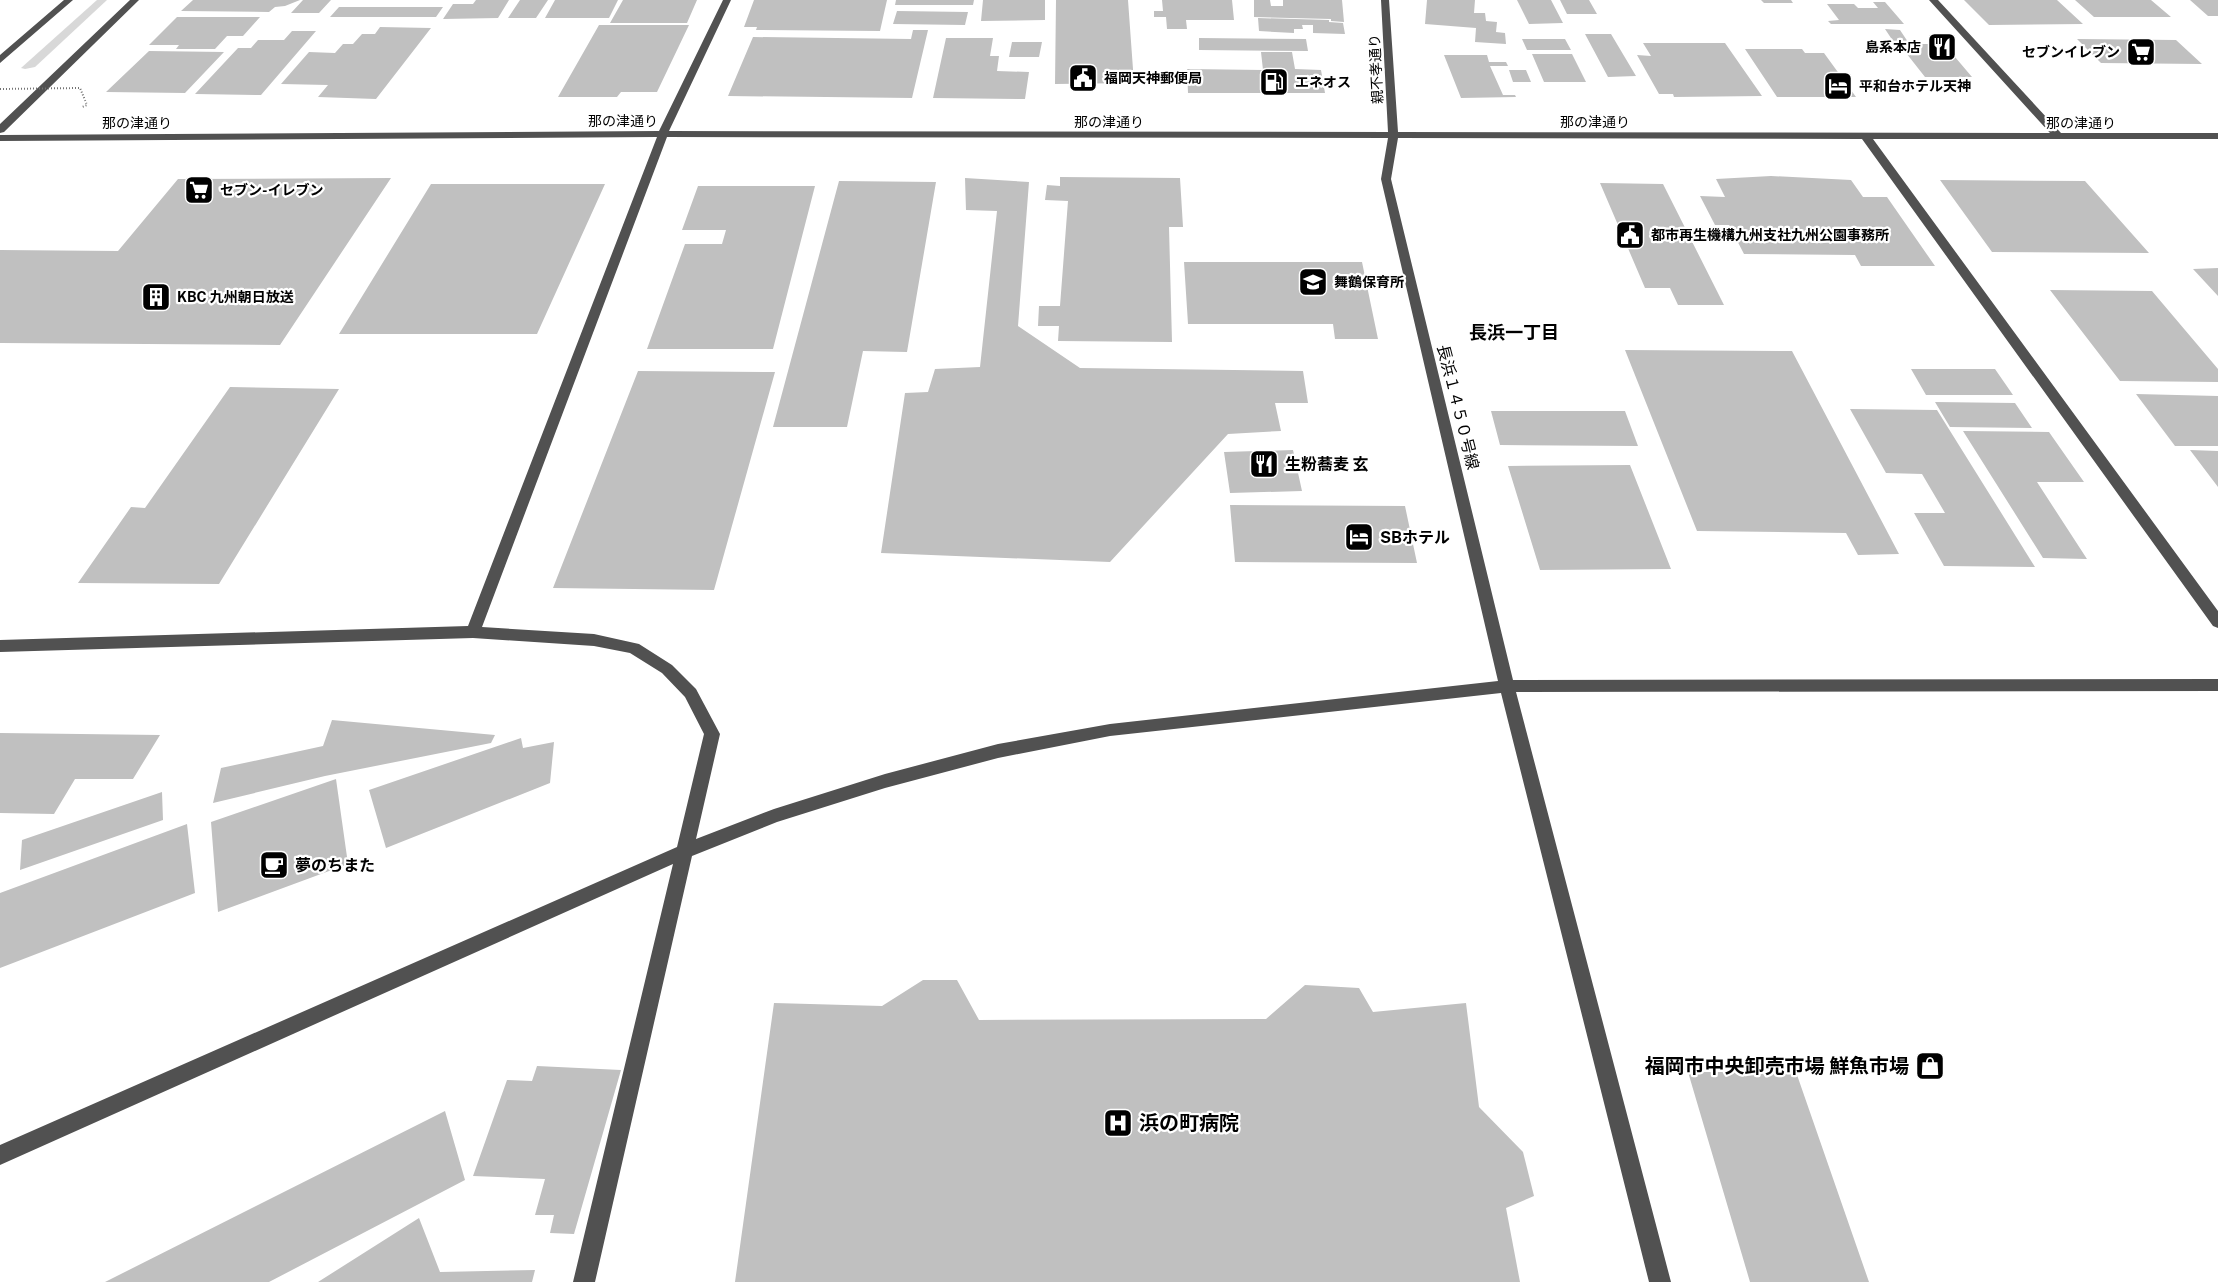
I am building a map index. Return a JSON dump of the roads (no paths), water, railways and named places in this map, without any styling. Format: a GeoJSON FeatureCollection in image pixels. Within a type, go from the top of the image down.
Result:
{"type":"FeatureCollection","features":[{"type":"Feature","properties":{"kind":"street"},"geometry":{"type":"LineString","coordinates":[[0,60],[69,0]]}},
{"type":"Feature","properties":{"kind":"street"},"geometry":{"type":"LineString","coordinates":[[0,130],[135,0]]}},
{"type":"Feature","properties":{"kind":"street"},"geometry":{"type":"LineString","coordinates":[[473,632],[663,134],[727,0]]}},
{"type":"Feature","properties":{"kind":"street","name":"親不孝通り"},"geometry":{"type":"LineString","coordinates":[[1385,0],[1393,136]]}},
{"type":"Feature","properties":{"kind":"street"},"geometry":{"type":"LineString","coordinates":[[1933,0],[2059,137]]}},
{"type":"Feature","properties":{"kind":"street","name":"那の津通り"},"geometry":{"type":"LineString","coordinates":[[0,138],[663,134],[2218,136]]}},
{"type":"Feature","properties":{"kind":"street"},"geometry":{"type":"LineString","coordinates":[[1865,135],[2218,622]]}},
{"type":"Feature","properties":{"kind":"street","name":"長浜１４５０号線"},"geometry":{"type":"LineString","coordinates":[[1393,136],[1386,179],[1507,686],[1660,1282]]}},
{"type":"Feature","properties":{"kind":"street"},"geometry":{"type":"LineString","coordinates":[[0,646],[473,632],[594,640],[634,648],[667,669],[691,693],[712,734],[584,1282]]}},
{"type":"Feature","properties":{"kind":"street"},"geometry":{"type":"LineString","coordinates":[[0,1155],[685,851],[774,816],[998,751],[1110,730],[1507,686],[2218,685]]}},
{"type":"Feature","properties":{"kind":"place","name":"島系本店"},"geometry":{"type":"Point","coordinates":[1942,47]}},
{"type":"Feature","properties":{"kind":"place","name":"セブンイレブン"},"geometry":{"type":"Point","coordinates":[2141,52]}},
{"type":"Feature","properties":{"kind":"place","name":"福岡天神郵便局"},"geometry":{"type":"Point","coordinates":[1083,78]}},
{"type":"Feature","properties":{"kind":"place","name":"エネオス"},"geometry":{"type":"Point","coordinates":[1274,82]}},
{"type":"Feature","properties":{"kind":"place","name":"平和台ホテル天神"},"geometry":{"type":"Point","coordinates":[1838,86]}},
{"type":"Feature","properties":{"kind":"place","name":"セブン-イレブン"},"geometry":{"type":"Point","coordinates":[199,190]}},
{"type":"Feature","properties":{"kind":"place","name":"都市再生機構九州支社九州公園事務所"},"geometry":{"type":"Point","coordinates":[1630,235]}},
{"type":"Feature","properties":{"kind":"place","name":"舞鶴保育所"},"geometry":{"type":"Point","coordinates":[1313,282]}},
{"type":"Feature","properties":{"kind":"place","name":"KBC 九州朝日放送"},"geometry":{"type":"Point","coordinates":[156,297]}},
{"type":"Feature","properties":{"kind":"place","name":"生粉蕎麦 玄"},"geometry":{"type":"Point","coordinates":[1264,464]}},
{"type":"Feature","properties":{"kind":"place","name":"SBホテル"},"geometry":{"type":"Point","coordinates":[1359,537]}},
{"type":"Feature","properties":{"kind":"place","name":"夢のちまた"},"geometry":{"type":"Point","coordinates":[274,865]}},
{"type":"Feature","properties":{"kind":"place","name":"福岡市中央卸売市場 鮮魚市場"},"geometry":{"type":"Point","coordinates":[1930,1066]}},
{"type":"Feature","properties":{"kind":"place","name":"浜の町病院"},"geometry":{"type":"Point","coordinates":[1118,1123]}},
{"type":"Feature","properties":{"kind":"district","name":"長浜一丁目"},"geometry":{"type":"Point","coordinates":[1514,332]}}]}
